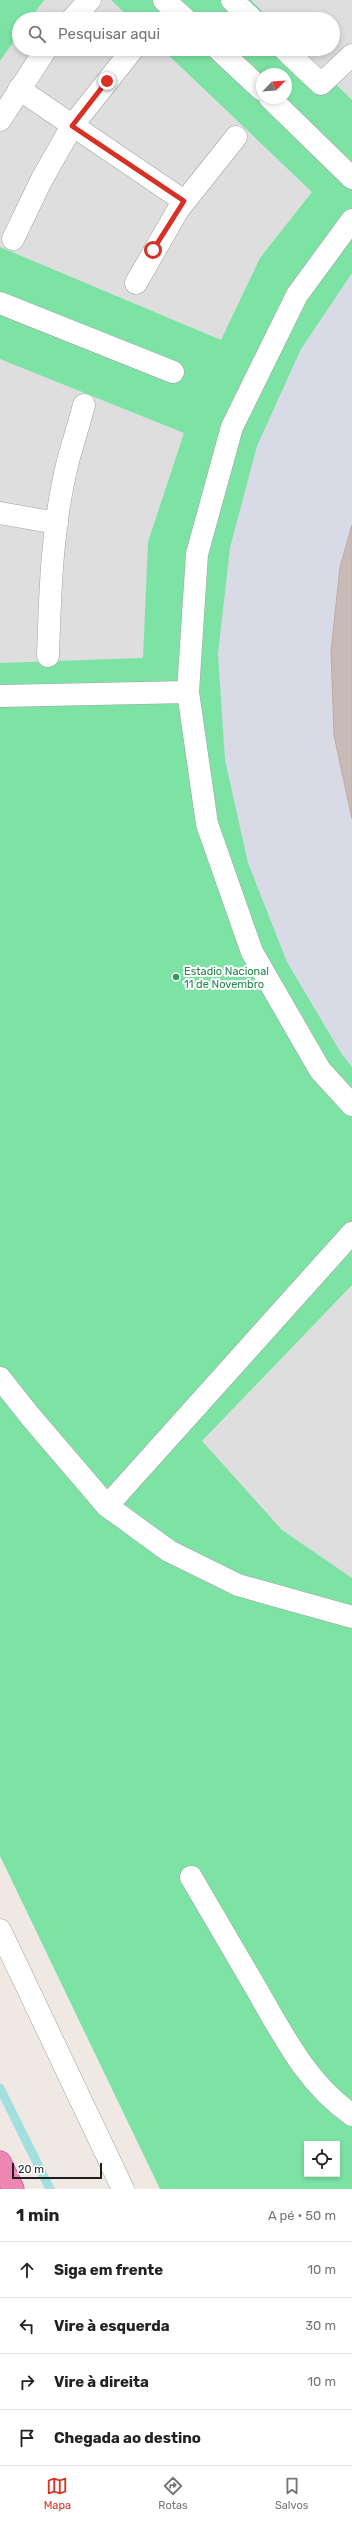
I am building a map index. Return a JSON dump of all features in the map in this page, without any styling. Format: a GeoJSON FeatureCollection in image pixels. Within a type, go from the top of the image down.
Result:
{"type":"FeatureCollection","features":[{"type":"Feature","properties":{"kind":"highway"},"geometry":{"type":"LineString","coordinates":[[0,2162],[13,2189]]}},
{"type":"Feature","properties":{"kind":"street"},"geometry":{"type":"LineString","coordinates":[[79,12],[90,0]]}},
{"type":"Feature","properties":{"kind":"street"},"geometry":{"type":"LineString","coordinates":[[164,0],[177,12]]}},
{"type":"Feature","properties":{"kind":"street"},"geometry":{"type":"LineString","coordinates":[[232,0],[245,12]]}},
{"type":"Feature","properties":{"kind":"street"},"geometry":{"type":"LineString","coordinates":[[291,56],[321,84],[352,55]]}},
{"type":"Feature","properties":{"kind":"street"},"geometry":{"type":"LineString","coordinates":[[0,120],[10,94],[40,56]]}},
{"type":"Feature","properties":{"kind":"street"},"geometry":{"type":"LineString","coordinates":[[13,239],[42,179],[72,126],[127,56]]}},
{"type":"Feature","properties":{"kind":"street"},"geometry":{"type":"LineString","coordinates":[[226,56],[256,84]]}},
{"type":"Feature","properties":{"kind":"street"},"geometry":{"type":"LineString","coordinates":[[10,94],[72,126],[184,201]]}},
{"type":"Feature","properties":{"kind":"street"},"geometry":{"type":"LineString","coordinates":[[276,104],[352,178]]}},
{"type":"Feature","properties":{"kind":"street"},"geometry":{"type":"LineString","coordinates":[[136,283],[153,250],[184,201],[236,137]]}},
{"type":"Feature","properties":{"kind":"street"},"geometry":{"type":"LineString","coordinates":[[352,220],[297,295],[232,427],[197,554],[188,692],[207,824],[252,952],[320,1070],[352,1105]]}},
{"type":"Feature","properties":{"kind":"street"},"geometry":{"type":"LineString","coordinates":[[0,303],[173,372]]}},
{"type":"Feature","properties":{"kind":"street"},"geometry":{"type":"LineString","coordinates":[[48,656],[50,591],[57,523],[68,462],[84,406]]}},
{"type":"Feature","properties":{"kind":"street"},"geometry":{"type":"LineString","coordinates":[[0,513],[57,523]]}},
{"type":"Feature","properties":{"kind":"street"},"geometry":{"type":"LineString","coordinates":[[0,696],[188,692]]}},
{"type":"Feature","properties":{"kind":"street"},"geometry":{"type":"LineString","coordinates":[[106,1506],[352,1233]]}},
{"type":"Feature","properties":{"kind":"street"},"geometry":{"type":"LineString","coordinates":[[0,1378],[106,1506],[169,1551],[238,1585],[352,1617]]}},
{"type":"Feature","properties":{"kind":"street"},"geometry":{"type":"LineString","coordinates":[[191,1877],[282,2033],[314,2082],[335,2103],[352,2115]]}},
{"type":"Feature","properties":{"kind":"street"},"geometry":{"type":"LineString","coordinates":[[0,1930],[123,2189]]}},
{"type":"Feature","properties":{"kind":"green space","name":"Estadio Nacional 11 de Novembro"},"geometry":{"type":"Polygon","coordinates":[[[0,0],[352,0],[352,2189],[160,2189],[0,1856],[0,0]]]}},
{"type":"Feature","properties":{"kind":"shaded area"},"geometry":{"type":"Polygon","coordinates":[[[44,0],[111,0],[124,12],[35,12],[44,0]]]}},
{"type":"Feature","properties":{"kind":"shaded area"},"geometry":{"type":"Polygon","coordinates":[[[251,0],[352,0],[352,100],[307,56],[340,56],[340,12],[263,12],[251,0]]]}},
{"type":"Feature","properties":{"kind":"shaded area"},"geometry":{"type":"Polygon","coordinates":[[[12,44],[12,56],[169,56],[312,192],[260,258],[221,340],[0,247],[0,61],[12,44]]]}},
{"type":"Feature","properties":{"kind":"shaded area"},"geometry":{"type":"Polygon","coordinates":[[[352,273],[352,525],[340,567],[331,651],[334,735],[352,819],[352,1067],[341,1053],[287,962],[248,863],[225,760],[218,654],[230,548],[257,446],[301,349],[352,273]]]}},
{"type":"Feature","properties":{"kind":"shaded area"},"geometry":{"type":"Polygon","coordinates":[[[0,359],[184,433],[148,542],[143,658],[0,663],[0,359]]]}},
{"type":"Feature","properties":{"kind":"shaded area"},"geometry":{"type":"Polygon","coordinates":[[[352,1285],[352,1578],[282,1530],[202,1441],[352,1285]]]}},
{"type":"Feature","properties":{"kind":"building"},"geometry":{"type":"Polygon","coordinates":[[[352,525],[352,819],[334,735],[331,651],[340,567],[352,525]]]}},
{"type":"Feature","properties":{"kind":"waterway"},"geometry":{"type":"LineString","coordinates":[[0,2088],[50,2189]]}},
{"type":"Feature","properties":{"kind":"place","name":"Estadio Nacional 11 de Novembro"},"geometry":{"type":"Point","coordinates":[176,977]}},
{"type":"Feature","properties":{"kind":"route"},"geometry":{"type":"LineString","coordinates":[[107,81],[72,126],[184,201],[153,250]]}}]}
